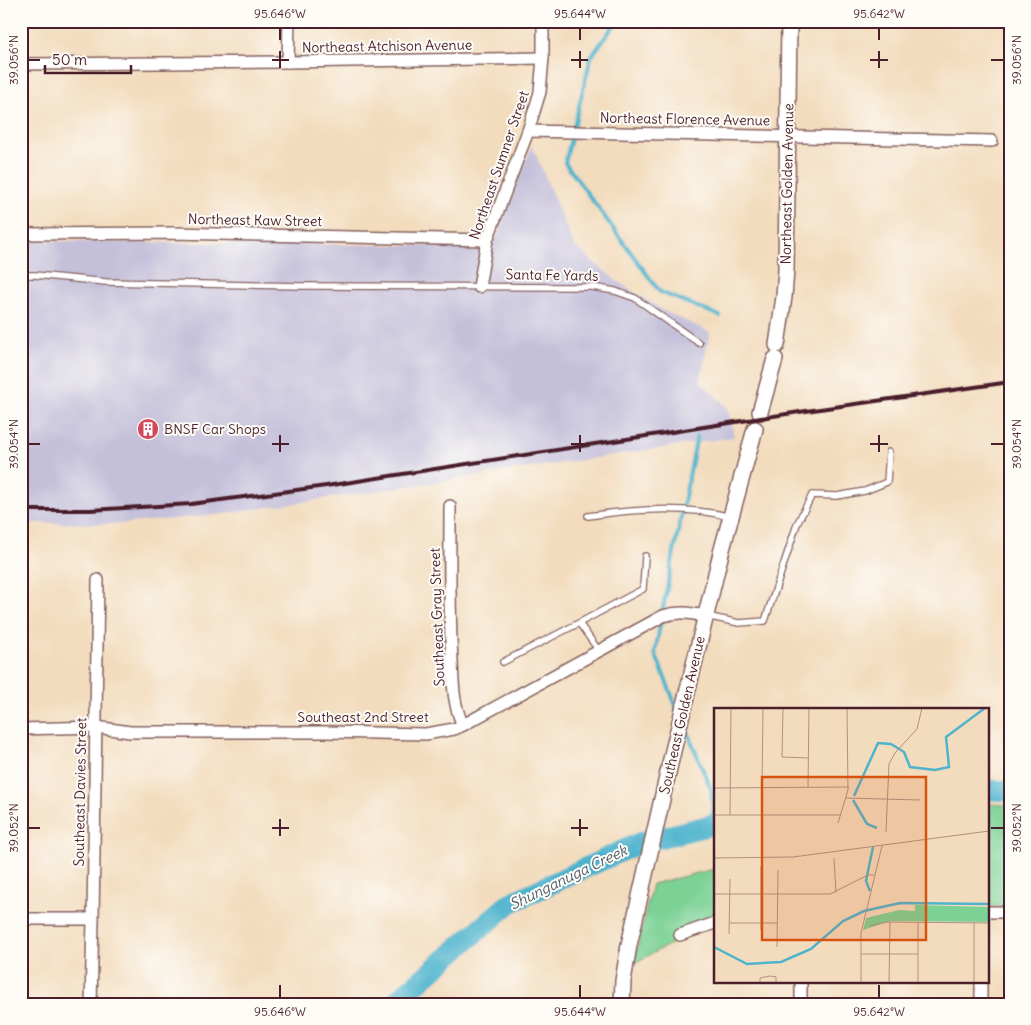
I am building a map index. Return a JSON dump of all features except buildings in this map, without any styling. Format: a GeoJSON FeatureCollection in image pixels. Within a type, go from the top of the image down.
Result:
{"type":"FeatureCollection","features":[{"type":"Feature","properties":{"kind":"street"},"geometry":{"type":"LineString","coordinates":[[288,62],[289,21]]}},
{"type":"Feature","properties":{"kind":"street","name":"Northeast Sumner Street"},"geometry":{"type":"LineString","coordinates":[[479,287],[488,240],[528,131],[540,92],[543,58],[543,21]]}},
{"type":"Feature","properties":{"kind":"street","name":"Northeast Golden Avenue"},"geometry":{"type":"LineString","coordinates":[[760,412],[776,352],[786,279],[789,21]]}},
{"type":"Feature","properties":{"kind":"street","name":"Northeast Atchison Avenue"},"geometry":{"type":"LineString","coordinates":[[21,64],[543,58]]}},
{"type":"Feature","properties":{"kind":"street","name":"Northeast Florence Avenue"},"geometry":{"type":"LineString","coordinates":[[528,131],[992,140]]}},
{"type":"Feature","properties":{"kind":"street","name":"Northeast Kaw Street"},"geometry":{"type":"LineString","coordinates":[[21,234],[172,234],[488,240]]}},
{"type":"Feature","properties":{"kind":"street","name":"Southeast Golden Avenue"},"geometry":{"type":"LineString","coordinates":[[622,1004],[623,980],[629,945],[672,754],[720,553],[755,429]]}},
{"type":"Feature","properties":{"kind":"street","name":"Southeast Gray Street"},"geometry":{"type":"LineString","coordinates":[[450,506],[450,634],[457,714],[463,725]]}},
{"type":"Feature","properties":{"kind":"street","name":"Southeast Davies Street"},"geometry":{"type":"LineString","coordinates":[[91,1004],[98,580]]}},
{"type":"Feature","properties":{"kind":"street","name":"Southeast 2nd Street"},"geometry":{"type":"LineString","coordinates":[[21,729],[96,727],[130,732],[426,734],[454,729],[463,725],[663,616],[672,613],[690,613],[705,616]]}},
{"type":"Feature","properties":{"kind":"street"},"geometry":{"type":"LineString","coordinates":[[988,912],[1010,912]]}},
{"type":"Feature","properties":{"kind":"street"},"geometry":{"type":"LineString","coordinates":[[21,919],[93,919]]}},
{"type":"Feature","properties":{"kind":"street"},"geometry":{"type":"LineString","coordinates":[[680,935],[714,923]]}},
{"type":"Feature","properties":{"kind":"street"},"geometry":{"type":"LineString","coordinates":[[801,982],[801,1004]]}},
{"type":"Feature","properties":{"kind":"street"},"geometry":{"type":"LineString","coordinates":[[981,982],[981,1004]]}},
{"type":"Feature","properties":{"kind":"lane","name":"Santa Fe Yards"},"geometry":{"type":"LineString","coordinates":[[21,275],[106,282],[303,286],[592,287],[614,291],[635,298],[699,342]]}},
{"type":"Feature","properties":{"kind":"lane"},"geometry":{"type":"LineString","coordinates":[[705,616],[739,623],[765,621],[797,524],[812,495],[837,496],[865,491],[887,482],[889,452]]}},
{"type":"Feature","properties":{"kind":"lane"},"geometry":{"type":"LineString","coordinates":[[588,516],[621,511],[679,510],[714,512],[730,517]]}},
{"type":"Feature","properties":{"kind":"lane"},"geometry":{"type":"LineString","coordinates":[[504,662],[643,589],[645,556]]}},
{"type":"Feature","properties":{"kind":"lane"},"geometry":{"type":"LineString","coordinates":[[579,623],[599,651]]}},
{"type":"Feature","properties":{"kind":"shaded area"},"geometry":{"type":"Polygon","coordinates":[[[532,145],[574,246],[617,281],[664,311],[710,332],[700,381],[728,408],[734,437],[217,515],[117,524],[21,523],[21,241],[479,246],[497,237],[532,145]]]}},
{"type":"Feature","properties":{"kind":"green space"},"geometry":{"type":"Polygon","coordinates":[[[988,804],[1010,805],[1010,906],[988,906],[988,804]]]}},
{"type":"Feature","properties":{"kind":"green space"},"geometry":{"type":"Polygon","coordinates":[[[714,869],[714,917],[693,923],[675,933],[678,940],[634,963],[652,884],[714,869]]]}},
{"type":"Feature","properties":{"kind":"waterway"},"geometry":{"type":"LineString","coordinates":[[617,21],[591,57],[565,163],[660,292],[720,316]]}},
{"type":"Feature","properties":{"kind":"waterway"},"geometry":{"type":"LineString","coordinates":[[662,613],[697,436]]}},
{"type":"Feature","properties":{"kind":"waterway"},"geometry":{"type":"LineString","coordinates":[[661,620],[655,653],[678,711]]}},
{"type":"Feature","properties":{"kind":"waterway"},"geometry":{"type":"LineString","coordinates":[[685,726],[711,789],[714,824]]}},
{"type":"Feature","properties":{"kind":"waterway","name":"Shunganuga Creek"},"geometry":{"type":"LineString","coordinates":[[988,790],[1010,791]]}},
{"type":"Feature","properties":{"kind":"waterway","name":"Shunganuga Creek"},"geometry":{"type":"LineString","coordinates":[[393,1004],[510,903],[639,843],[714,824]]}},
{"type":"Feature","properties":{"kind":"railway"},"geometry":{"type":"LineString","coordinates":[[21,510],[90,510],[191,504],[326,486],[806,411],[1010,382]]}},
{"type":"Feature","properties":{"kind":"place","name":"BNSF Car Shops"},"geometry":{"type":"Point","coordinates":[148,429]}}]}
